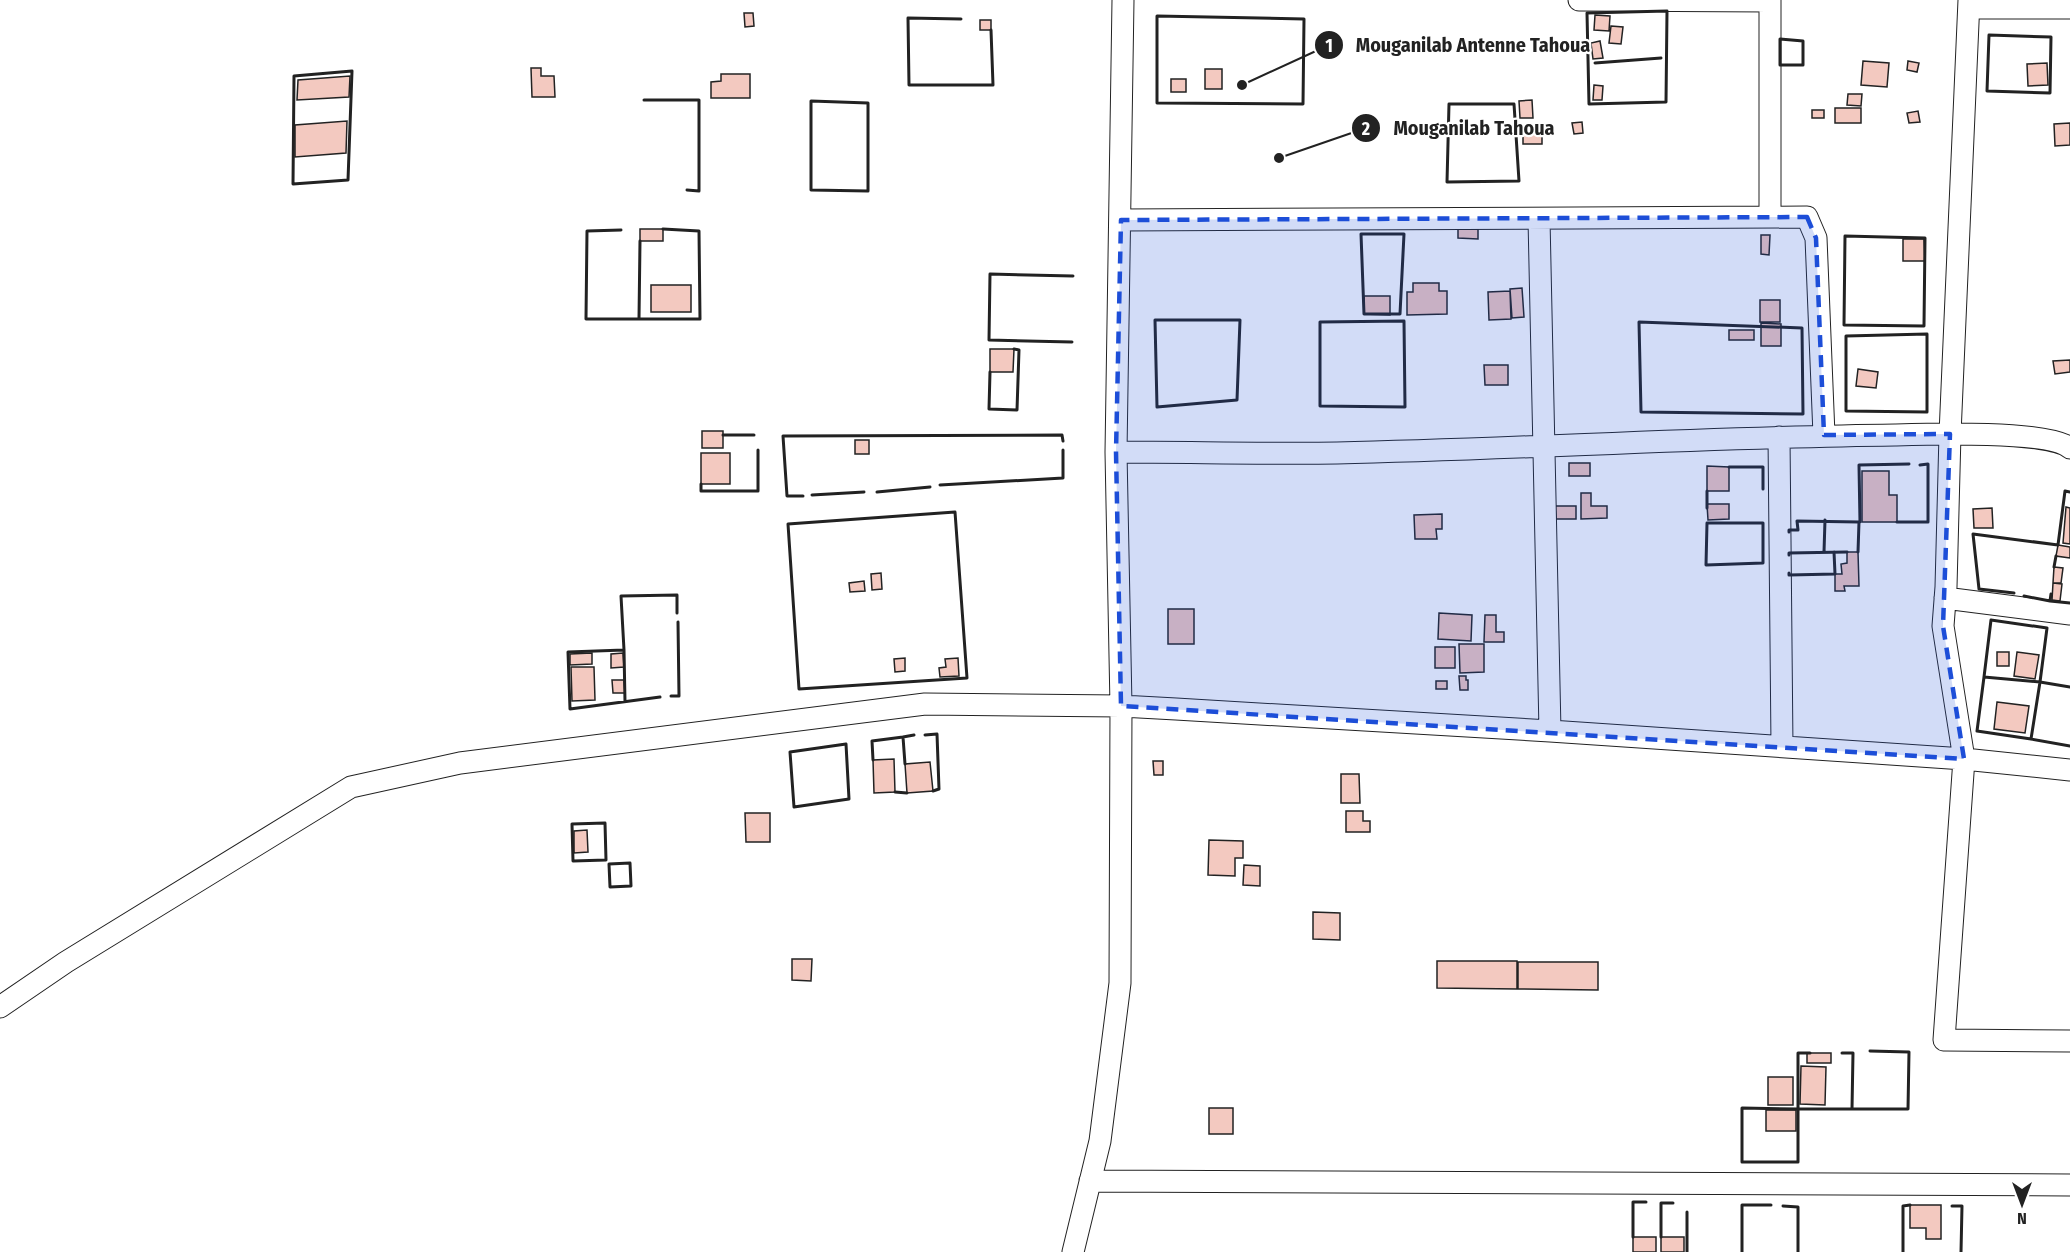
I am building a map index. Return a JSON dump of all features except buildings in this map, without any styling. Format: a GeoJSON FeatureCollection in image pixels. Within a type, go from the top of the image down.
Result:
{"type":"FeatureCollection","features":[{"type":"Feature","properties":{"kind":"street"},"geometry":{"type":"LineString","coordinates":[[1073,1252],[1100,1141],[1120,983],[1121,706],[1116,452],[1123,0]]}},
{"type":"Feature","properties":{"kind":"street"},"geometry":{"type":"LineString","coordinates":[[1579,0],[1770,0],[1770,216]]}},
{"type":"Feature","properties":{"kind":"street"},"geometry":{"type":"LineString","coordinates":[[2070,8],[1969,4],[1943,626],[1964,759],[1944,1040],[2070,1041]]}},
{"type":"Feature","properties":{"kind":"street"},"geometry":{"type":"LineString","coordinates":[[1121,220],[1770,216],[1807,218],[1816,238],[1824,435]]}},
{"type":"Feature","properties":{"kind":"street"},"geometry":{"type":"LineString","coordinates":[[1539,219],[1550,731]]}},
{"type":"Feature","properties":{"kind":"street"},"geometry":{"type":"LineString","coordinates":[[1116,452],[1337,453],[1824,435],[1950,434],[2032,437],[2064,443],[2070,448]]}},
{"type":"Feature","properties":{"kind":"street"},"geometry":{"type":"LineString","coordinates":[[1779,437],[1782,746]]}},
{"type":"Feature","properties":{"kind":"street"},"geometry":{"type":"LineString","coordinates":[[1945,598],[2070,614]]}},
{"type":"Feature","properties":{"kind":"street"},"geometry":{"type":"LineString","coordinates":[[0,1007],[66,962],[351,787],[460,763],[925,704],[1121,706],[1782,746],[1964,759],[2070,770]]}},
{"type":"Feature","properties":{"kind":"street"},"geometry":{"type":"LineString","coordinates":[[1090,1181],[2070,1185]]}},
{"type":"Feature","properties":{"kind":"highlighted area"},"geometry":{"type":"Polygon","coordinates":[[[1807,217],[1816,238],[1824,435],[1950,434],[1943,626],[1964,759],[1121,706],[1116,452],[1121,220],[1807,217]]]}},
{"type":"Feature","properties":{"kind":"wall"},"geometry":{"type":"LineString","coordinates":[[1667,11],[1666,102],[1589,104],[1587,13],[1667,11]]}},
{"type":"Feature","properties":{"kind":"wall"},"geometry":{"type":"LineString","coordinates":[[1157,16],[1304,19],[1303,104],[1157,103],[1157,16]]}},
{"type":"Feature","properties":{"kind":"wall"},"geometry":{"type":"LineString","coordinates":[[961,19],[908,18],[909,85],[993,85],[991,30]]}},
{"type":"Feature","properties":{"kind":"wall"},"geometry":{"type":"LineString","coordinates":[[1989,35],[2051,37],[2050,93],[1987,91],[1989,35]]}},
{"type":"Feature","properties":{"kind":"wall"},"geometry":{"type":"LineString","coordinates":[[1780,39],[1803,41],[1803,65],[1780,65],[1780,39]]}},
{"type":"Feature","properties":{"kind":"wall"},"geometry":{"type":"LineString","coordinates":[[1595,63],[1661,58]]}},
{"type":"Feature","properties":{"kind":"wall"},"geometry":{"type":"LineString","coordinates":[[352,71],[348,180],[293,184],[294,76],[352,71]]}},
{"type":"Feature","properties":{"kind":"wall"},"geometry":{"type":"LineString","coordinates":[[644,100],[699,100],[699,191],[687,190]]}},
{"type":"Feature","properties":{"kind":"wall"},"geometry":{"type":"LineString","coordinates":[[811,101],[868,103],[868,191],[811,190],[811,101]]}},
{"type":"Feature","properties":{"kind":"wall"},"geometry":{"type":"LineString","coordinates":[[1449,104],[1514,104],[1519,181],[1447,182],[1449,104]]}},
{"type":"Feature","properties":{"kind":"wall"},"geometry":{"type":"LineString","coordinates":[[621,230],[587,231],[586,319],[700,319],[699,231],[663,229]]}},
{"type":"Feature","properties":{"kind":"wall"},"geometry":{"type":"LineString","coordinates":[[1361,234],[1404,234],[1400,314],[1364,314],[1361,234]]}},
{"type":"Feature","properties":{"kind":"wall"},"geometry":{"type":"LineString","coordinates":[[1845,236],[1925,238],[1924,326],[1844,325],[1845,236]]}},
{"type":"Feature","properties":{"kind":"wall"},"geometry":{"type":"LineString","coordinates":[[639,319],[640,241]]}},
{"type":"Feature","properties":{"kind":"wall"},"geometry":{"type":"LineString","coordinates":[[1072,342],[989,340],[990,274],[1073,276]]}},
{"type":"Feature","properties":{"kind":"wall"},"geometry":{"type":"LineString","coordinates":[[1155,320],[1240,320],[1237,400],[1157,407],[1155,320]]}},
{"type":"Feature","properties":{"kind":"wall"},"geometry":{"type":"LineString","coordinates":[[1404,321],[1405,407],[1320,406],[1320,322],[1404,321]]}},
{"type":"Feature","properties":{"kind":"wall"},"geometry":{"type":"LineString","coordinates":[[1639,322],[1802,328],[1803,414],[1641,412],[1639,322]]}},
{"type":"Feature","properties":{"kind":"wall"},"geometry":{"type":"LineString","coordinates":[[1927,334],[1927,412],[1846,411],[1846,336],[1927,334]]}},
{"type":"Feature","properties":{"kind":"wall"},"geometry":{"type":"LineString","coordinates":[[990,372],[989,409],[1017,410],[1019,350],[1014,349]]}},
{"type":"Feature","properties":{"kind":"wall"},"geometry":{"type":"LineString","coordinates":[[723,435],[754,435]]}},
{"type":"Feature","properties":{"kind":"wall"},"geometry":{"type":"LineString","coordinates":[[803,496],[787,496],[783,436],[1062,435],[1063,441]]}},
{"type":"Feature","properties":{"kind":"wall"},"geometry":{"type":"LineString","coordinates":[[701,484],[701,491],[758,491],[758,450]]}},
{"type":"Feature","properties":{"kind":"wall"},"geometry":{"type":"LineString","coordinates":[[940,485],[1063,478],[1063,450]]}},
{"type":"Feature","properties":{"kind":"wall"},"geometry":{"type":"LineString","coordinates":[[1860,522],[1859,465],[1909,464]]}},
{"type":"Feature","properties":{"kind":"wall"},"geometry":{"type":"LineString","coordinates":[[1897,522],[1928,522],[1928,464],[1920,465]]}},
{"type":"Feature","properties":{"kind":"wall"},"geometry":{"type":"LineString","coordinates":[[1729,467],[1763,467],[1763,489]]}},
{"type":"Feature","properties":{"kind":"wall"},"geometry":{"type":"LineString","coordinates":[[877,492],[930,487]]}},
{"type":"Feature","properties":{"kind":"wall"},"geometry":{"type":"LineString","coordinates":[[1707,491],[1707,508]]}},
{"type":"Feature","properties":{"kind":"wall"},"geometry":{"type":"LineString","coordinates":[[2014,593],[1979,589],[1973,534],[2058,545],[2065,491],[2070,492]]}},
{"type":"Feature","properties":{"kind":"wall"},"geometry":{"type":"LineString","coordinates":[[812,495],[864,492]]}},
{"type":"Feature","properties":{"kind":"wall"},"geometry":{"type":"LineString","coordinates":[[955,512],[967,678],[799,689],[788,524],[955,512]]}},
{"type":"Feature","properties":{"kind":"wall"},"geometry":{"type":"LineString","coordinates":[[1824,552],[1825,520]]}},
{"type":"Feature","properties":{"kind":"wall"},"geometry":{"type":"LineString","coordinates":[[1789,532],[1789,530],[1798,530],[1797,521],[1859,522],[1858,552]]}},
{"type":"Feature","properties":{"kind":"wall"},"geometry":{"type":"LineString","coordinates":[[1707,523],[1763,523],[1763,563],[1706,565],[1707,523]]}},
{"type":"Feature","properties":{"kind":"wall"},"geometry":{"type":"LineString","coordinates":[[1789,573],[1789,575],[1835,574],[1834,552]]}},
{"type":"Feature","properties":{"kind":"wall"},"geometry":{"type":"LineString","coordinates":[[1789,555],[1789,553],[1847,552]]}},
{"type":"Feature","properties":{"kind":"wall"},"geometry":{"type":"LineString","coordinates":[[2054,567],[2056,556]]}},
{"type":"Feature","properties":{"kind":"wall"},"geometry":{"type":"LineString","coordinates":[[2051,594],[2050,601],[2070,603]]}},
{"type":"Feature","properties":{"kind":"wall"},"geometry":{"type":"LineString","coordinates":[[624,650],[621,596],[677,595],[677,613]]}},
{"type":"Feature","properties":{"kind":"wall"},"geometry":{"type":"LineString","coordinates":[[2024,596],[2050,601]]}},
{"type":"Feature","properties":{"kind":"wall"},"geometry":{"type":"LineString","coordinates":[[1984,677],[1991,620],[2047,628],[2040,682],[1984,677],[1977,731],[2031,739]]}},
{"type":"Feature","properties":{"kind":"wall"},"geometry":{"type":"LineString","coordinates":[[671,696],[679,696],[678,622]]}},
{"type":"Feature","properties":{"kind":"wall"},"geometry":{"type":"LineString","coordinates":[[625,702],[624,650],[568,652],[570,709],[660,697]]}},
{"type":"Feature","properties":{"kind":"wall"},"geometry":{"type":"LineString","coordinates":[[2070,687],[2040,682],[2031,739],[2070,746]]}},
{"type":"Feature","properties":{"kind":"wall"},"geometry":{"type":"LineString","coordinates":[[925,735],[937,734],[939,789],[933,791]]}},
{"type":"Feature","properties":{"kind":"wall"},"geometry":{"type":"LineString","coordinates":[[905,764],[903,737],[914,735]]}},
{"type":"Feature","properties":{"kind":"wall"},"geometry":{"type":"LineString","coordinates":[[873,760],[872,741],[903,737]]}},
{"type":"Feature","properties":{"kind":"wall"},"geometry":{"type":"LineString","coordinates":[[846,744],[849,799],[794,807],[790,752],[846,744]]}},
{"type":"Feature","properties":{"kind":"wall"},"geometry":{"type":"LineString","coordinates":[[895,792],[907,793]]}},
{"type":"Feature","properties":{"kind":"wall"},"geometry":{"type":"LineString","coordinates":[[605,823],[606,860],[573,861],[572,824],[605,823]]}},
{"type":"Feature","properties":{"kind":"wall"},"geometry":{"type":"LineString","coordinates":[[630,863],[631,886],[610,887],[609,864],[630,863]]}},
{"type":"Feature","properties":{"kind":"wall"},"geometry":{"type":"LineString","coordinates":[[1852,1109],[1908,1109],[1909,1052],[1870,1051]]}},
{"type":"Feature","properties":{"kind":"wall"},"geometry":{"type":"LineString","coordinates":[[1810,1053],[1798,1053],[1798,1109],[1852,1109],[1853,1053],[1842,1053]]}},
{"type":"Feature","properties":{"kind":"wall"},"geometry":{"type":"LineString","coordinates":[[1742,1108],[1798,1109],[1798,1162],[1742,1162],[1742,1108]]}},
{"type":"Feature","properties":{"kind":"wall"},"geometry":{"type":"LineString","coordinates":[[1633,1237],[1633,1202],[1646,1202]]}},
{"type":"Feature","properties":{"kind":"wall"},"geometry":{"type":"LineString","coordinates":[[1661,1237],[1661,1203],[1673,1203]]}},
{"type":"Feature","properties":{"kind":"wall"},"geometry":{"type":"LineString","coordinates":[[1742,1252],[1742,1205],[1771,1205]]}},
{"type":"Feature","properties":{"kind":"wall"},"geometry":{"type":"LineString","coordinates":[[1903,1252],[1903,1206],[1910,1205]]}},
{"type":"Feature","properties":{"kind":"wall"},"geometry":{"type":"LineString","coordinates":[[1783,1206],[1798,1207],[1798,1252]]}},
{"type":"Feature","properties":{"kind":"wall"},"geometry":{"type":"LineString","coordinates":[[1952,1206],[1962,1206],[1961,1252]]}},
{"type":"Feature","properties":{"kind":"wall"},"geometry":{"type":"LineString","coordinates":[[1687,1212],[1687,1252]]}},
{"type":"Feature","properties":{"kind":"place","name":"Mouganilab Antenne Tahoua"},"geometry":{"type":"Point","coordinates":[1242,85]}},
{"type":"Feature","properties":{"kind":"place","name":"Mouganilab Tahoua"},"geometry":{"type":"Point","coordinates":[1279,158]}}]}
